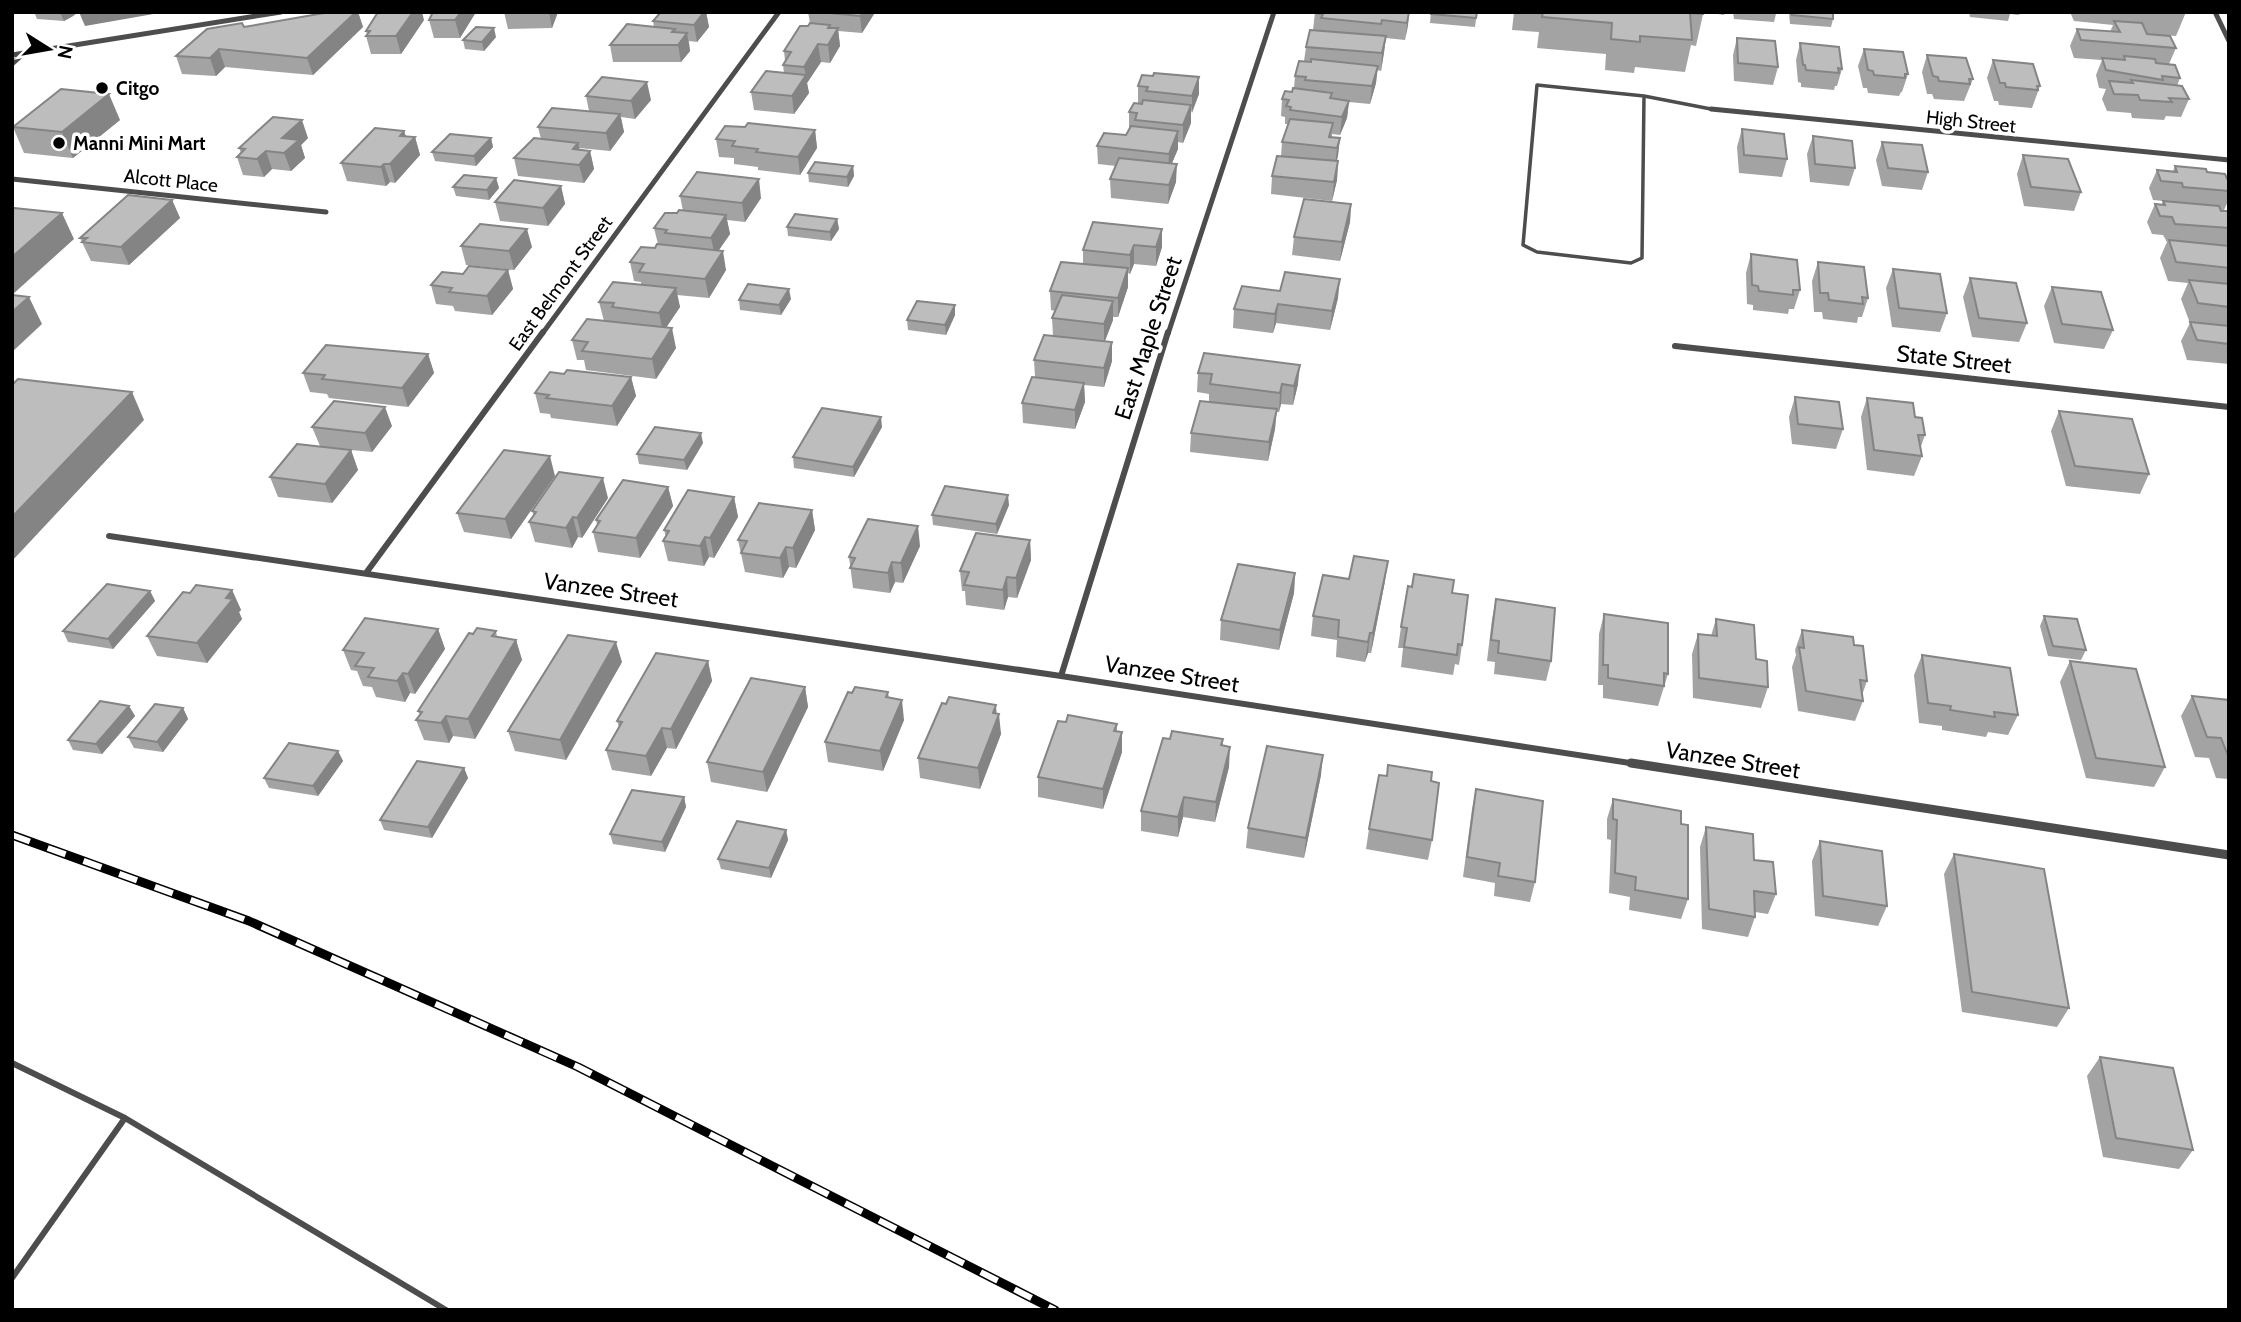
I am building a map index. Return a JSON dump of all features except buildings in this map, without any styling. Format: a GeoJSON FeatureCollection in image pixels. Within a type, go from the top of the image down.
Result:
{"type":"FeatureCollection","features":[{"type":"Feature","properties":{"kind":"street"},"geometry":{"type":"LineString","coordinates":[[12,55],[281,12]]}},
{"type":"Feature","properties":{"kind":"street","name":"East Belmont Street"},"geometry":{"type":"LineString","coordinates":[[366,573],[779,12]]}},
{"type":"Feature","properties":{"kind":"street","name":"East Maple Street"},"geometry":{"type":"LineString","coordinates":[[1061,677],[1170,324],[1273,12]]}},
{"type":"Feature","properties":{"kind":"street"},"geometry":{"type":"LineString","coordinates":[[2215,12],[2229,41]]}},
{"type":"Feature","properties":{"kind":"street"},"geometry":{"type":"LineString","coordinates":[[12,64],[23,54]]}},
{"type":"Feature","properties":{"kind":"street","name":"High Street"},"geometry":{"type":"LineString","coordinates":[[1712,109],[2229,160]]}},
{"type":"Feature","properties":{"kind":"street","name":"Alcott Place"},"geometry":{"type":"LineString","coordinates":[[12,179],[326,212]]}},
{"type":"Feature","properties":{"kind":"street","name":"State Street"},"geometry":{"type":"LineString","coordinates":[[1675,346],[2229,407]]}},
{"type":"Feature","properties":{"kind":"street","name":"Vanzee Street"},"geometry":{"type":"LineString","coordinates":[[109,536],[1061,677],[2229,855]]}},
{"type":"Feature","properties":{"kind":"lane"},"geometry":{"type":"LineString","coordinates":[[1644,96],[1642,258],[1631,263],[1536,252],[1523,245],[1537,85],[1644,96],[1712,109]]}},
{"type":"Feature","properties":{"kind":"lane"},"geometry":{"type":"LineString","coordinates":[[12,1063],[125,1118],[446,1310]]}},
{"type":"Feature","properties":{"kind":"lane"},"geometry":{"type":"LineString","coordinates":[[12,1278],[125,1118]]}},
{"type":"Feature","properties":{"kind":"railway"},"geometry":{"type":"LineString","coordinates":[[12,835],[249,921],[578,1067],[1055,1310]]}},
{"type":"Feature","properties":{"kind":"place","name":"Citgo"},"geometry":{"type":"Point","coordinates":[102,88]}},
{"type":"Feature","properties":{"kind":"place","name":"Manni Mini Mart"},"geometry":{"type":"Point","coordinates":[59,143]}}]}
